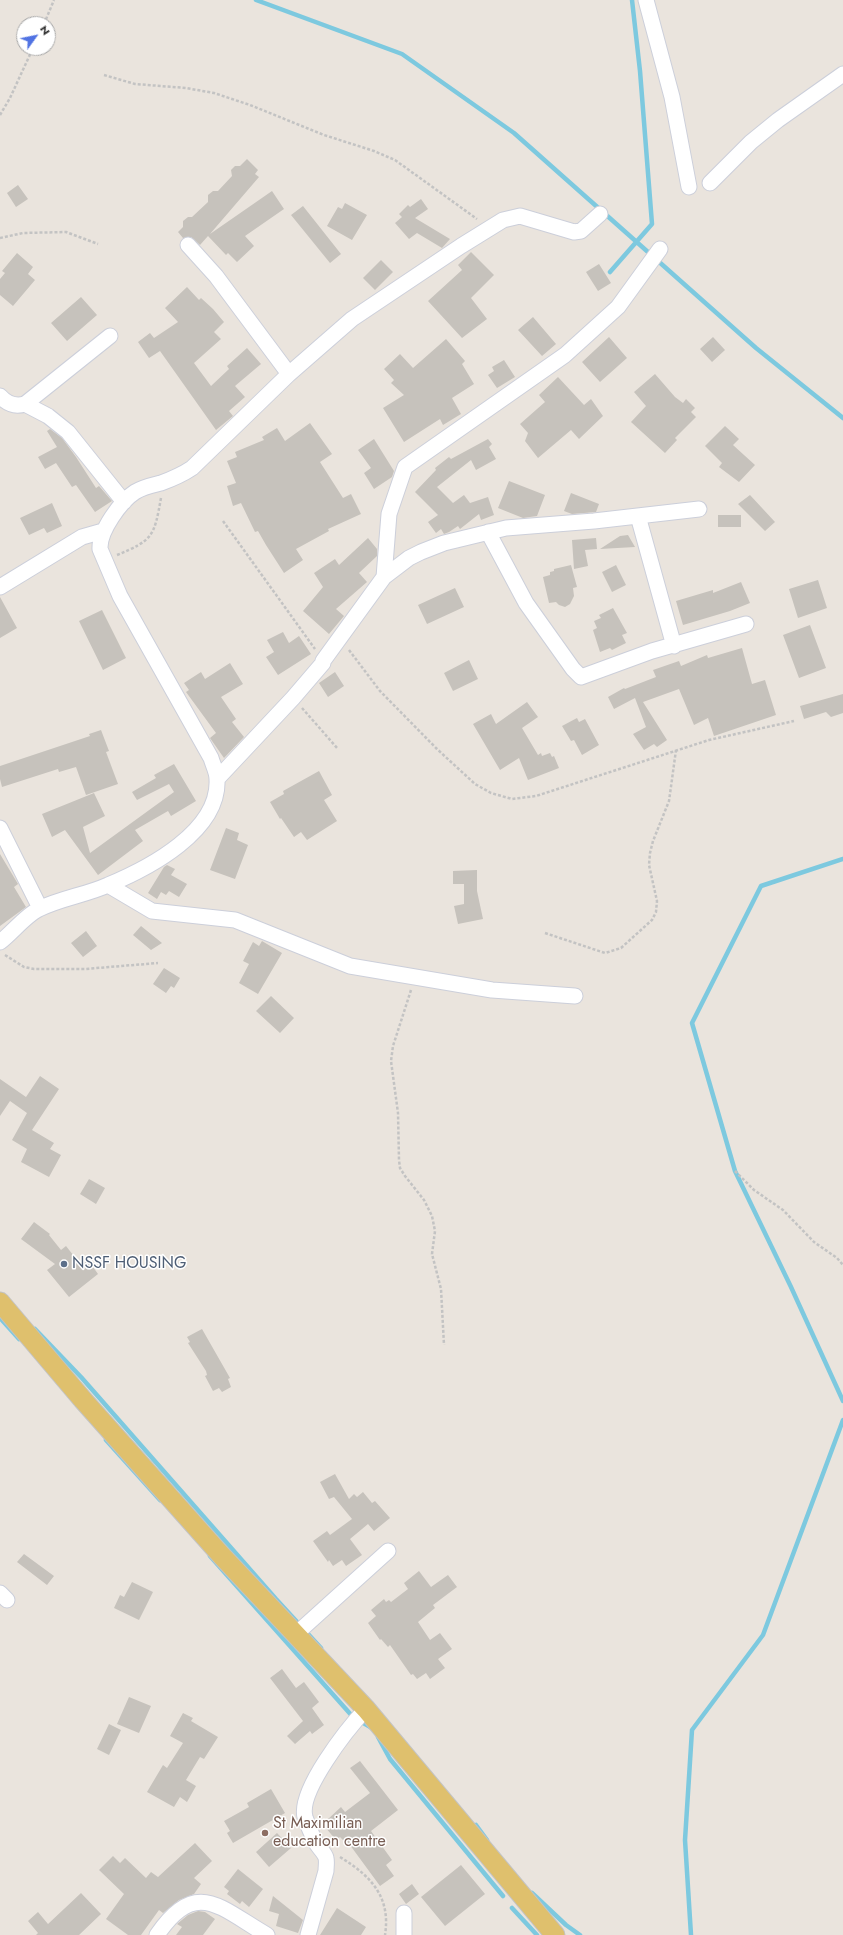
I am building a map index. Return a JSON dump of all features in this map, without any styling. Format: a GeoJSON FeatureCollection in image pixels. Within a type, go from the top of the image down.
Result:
{"type":"FeatureCollection","features":[{"type":"Feature","properties":{"kind":"main road"},"geometry":{"type":"LineString","coordinates":[[0,1302],[83,1400],[221,1555],[366,1709],[555,1935]]}},
{"type":"Feature","properties":{"kind":"street"},"geometry":{"type":"LineString","coordinates":[[646,0],[672,97],[689,187]]}},
{"type":"Feature","properties":{"kind":"street"},"geometry":{"type":"LineString","coordinates":[[710,183],[751,142],[778,120],[843,74]]}},
{"type":"Feature","properties":{"kind":"street"},"geometry":{"type":"LineString","coordinates":[[0,942],[40,908],[108,885],[162,858],[178,846],[202,822],[210,811],[214,801],[217,779],[211,758],[120,596],[100,548],[99,542],[103,530],[124,502],[134,492],[164,482],[183,474],[192,468],[288,374],[352,319],[503,220],[520,216],[565,231],[574,232],[581,231],[600,214]]}},
{"type":"Feature","properties":{"kind":"street"},"geometry":{"type":"LineString","coordinates":[[188,245],[216,276],[288,374]]}},
{"type":"Feature","properties":{"kind":"street"},"geometry":{"type":"LineString","coordinates":[[384,577],[389,514],[405,467],[565,355],[618,307],[660,249]]}},
{"type":"Feature","properties":{"kind":"street"},"geometry":{"type":"LineString","coordinates":[[0,396],[8,404],[20,406],[25,404],[110,336]]}},
{"type":"Feature","properties":{"kind":"street"},"geometry":{"type":"LineString","coordinates":[[25,404],[48,416],[68,432],[124,502]]}},
{"type":"Feature","properties":{"kind":"street"},"geometry":{"type":"LineString","coordinates":[[217,779],[293,698],[323,663],[384,577],[404,561],[420,552],[444,543],[506,528],[699,509]]}},
{"type":"Feature","properties":{"kind":"street"},"geometry":{"type":"LineString","coordinates":[[638,516],[674,646]]}},
{"type":"Feature","properties":{"kind":"street"},"geometry":{"type":"LineString","coordinates":[[0,587],[82,537],[103,530]]}},
{"type":"Feature","properties":{"kind":"street"},"geometry":{"type":"LineString","coordinates":[[488,532],[526,603],[573,670],[581,677],[652,651],[674,646],[746,624]]}},
{"type":"Feature","properties":{"kind":"street"},"geometry":{"type":"LineString","coordinates":[[0,828],[40,908]]}},
{"type":"Feature","properties":{"kind":"street"},"geometry":{"type":"LineString","coordinates":[[108,885],[152,911],[235,920],[350,966],[492,990],[575,996]]}},
{"type":"Feature","properties":{"kind":"street"},"geometry":{"type":"LineString","coordinates":[[296,1634],[388,1551]]}},
{"type":"Feature","properties":{"kind":"street"},"geometry":{"type":"LineString","coordinates":[[308,1935],[326,1871],[326,1859],[317,1844],[305,1816],[306,1802],[322,1767],[366,1709]]}},
{"type":"Feature","properties":{"kind":"street"},"geometry":{"type":"LineString","coordinates":[[157,1935],[177,1910],[191,1902],[204,1902],[218,1907],[267,1935]]}},
{"type":"Feature","properties":{"kind":"street"},"geometry":{"type":"LineString","coordinates":[[404,1912],[404,1935]]}},
{"type":"Feature","properties":{"kind":"path"},"geometry":{"type":"LineString","coordinates":[[47,16],[54,0]]}},
{"type":"Feature","properties":{"kind":"path"},"geometry":{"type":"LineString","coordinates":[[0,115],[10,98],[29,56]]}},
{"type":"Feature","properties":{"kind":"path"},"geometry":{"type":"LineString","coordinates":[[104,75],[135,84],[186,88],[214,93],[250,105],[324,135],[374,151],[395,160],[491,228]]}},
{"type":"Feature","properties":{"kind":"path"},"geometry":{"type":"LineString","coordinates":[[0,238],[23,232],[66,232],[98,244]]}},
{"type":"Feature","properties":{"kind":"path"},"geometry":{"type":"LineString","coordinates":[[105,560],[144,542],[152,535],[158,514],[164,482]]}},
{"type":"Feature","properties":{"kind":"path"},"geometry":{"type":"LineString","coordinates":[[223,521],[323,661]]}},
{"type":"Feature","properties":{"kind":"path"},"geometry":{"type":"LineString","coordinates":[[340,638],[380,691],[437,749],[475,784],[491,793],[512,800],[536,796],[676,750],[744,731],[794,721]]}},
{"type":"Feature","properties":{"kind":"path"},"geometry":{"type":"LineString","coordinates":[[293,698],[338,749]]}},
{"type":"Feature","properties":{"kind":"path"},"geometry":{"type":"LineString","coordinates":[[545,933],[605,953],[621,948],[652,920],[656,912],[657,901],[649,865],[650,853],[652,841],[670,801],[676,750]]}},
{"type":"Feature","properties":{"kind":"path"},"geometry":{"type":"LineString","coordinates":[[0,951],[20,964],[34,970],[85,969],[158,963]]}},
{"type":"Feature","properties":{"kind":"path"},"geometry":{"type":"LineString","coordinates":[[415,978],[393,1046],[391,1061],[392,1075],[398,1113],[400,1168],[424,1200],[432,1216],[435,1231],[432,1254],[441,1289],[444,1345]]}},
{"type":"Feature","properties":{"kind":"path"},"geometry":{"type":"LineString","coordinates":[[735,1171],[754,1190],[783,1210],[814,1242],[837,1258],[843,1265]]}},
{"type":"Feature","properties":{"kind":"path"},"geometry":{"type":"LineString","coordinates":[[317,1844],[354,1866],[380,1893],[385,1902],[386,1910],[387,1922],[385,1935]]}},
{"type":"Feature","properties":{"kind":"building"},"geometry":{"type":"Polygon","coordinates":[[[247,159],[258,170],[255,174],[259,177],[210,234],[272,191],[284,209],[245,236],[254,246],[237,262],[228,253],[226,255],[208,236],[200,245],[191,237],[183,238],[178,232],[183,227],[183,221],[188,217],[192,217],[208,202],[208,195],[213,191],[218,191],[232,176],[231,170],[235,166],[240,166],[247,159]]]}},
{"type":"Feature","properties":{"kind":"building"},"geometry":{"type":"Polygon","coordinates":[[[18,185],[28,199],[16,207],[7,193],[18,185]]]}},
{"type":"Feature","properties":{"kind":"building"},"geometry":{"type":"Polygon","coordinates":[[[421,199],[428,209],[415,218],[450,239],[442,248],[417,233],[409,239],[395,223],[402,217],[399,214],[408,205],[410,207],[421,199]]]}},
{"type":"Feature","properties":{"kind":"building"},"geometry":{"type":"Polygon","coordinates":[[[345,203],[367,215],[352,240],[327,226],[338,207],[342,209],[345,203]]]}},
{"type":"Feature","properties":{"kind":"building"},"geometry":{"type":"Polygon","coordinates":[[[303,206],[341,254],[330,263],[291,215],[303,206]]]}},
{"type":"Feature","properties":{"kind":"building"},"geometry":{"type":"Polygon","coordinates":[[[471,252],[494,275],[471,298],[487,319],[462,338],[428,301],[462,270],[458,265],[471,252]]]}},
{"type":"Feature","properties":{"kind":"building"},"geometry":{"type":"Polygon","coordinates":[[[17,253],[33,267],[28,274],[35,280],[13,306],[0,295],[0,279],[5,273],[2,271],[17,253]]]}},
{"type":"Feature","properties":{"kind":"building"},"geometry":{"type":"Polygon","coordinates":[[[381,260],[393,272],[375,290],[363,278],[381,260]]]}},
{"type":"Feature","properties":{"kind":"building"},"geometry":{"type":"Polygon","coordinates":[[[599,264],[611,283],[598,291],[586,272],[599,264]]]}},
{"type":"Feature","properties":{"kind":"building"},"geometry":{"type":"Polygon","coordinates":[[[187,287],[199,300],[201,298],[213,309],[224,322],[214,332],[221,339],[194,363],[211,386],[229,369],[227,366],[247,348],[261,364],[235,386],[245,397],[229,411],[233,416],[216,430],[160,351],[149,358],[138,342],[150,333],[154,338],[178,322],[165,308],[187,287]]]}},
{"type":"Feature","properties":{"kind":"building"},"geometry":{"type":"Polygon","coordinates":[[[81,297],[97,315],[67,341],[51,323],[81,297]]]}},
{"type":"Feature","properties":{"kind":"building"},"geometry":{"type":"Polygon","coordinates":[[[533,317],[556,344],[542,356],[518,330],[533,317]]]}},
{"type":"Feature","properties":{"kind":"building"},"geometry":{"type":"Polygon","coordinates":[[[609,337],[627,358],[600,382],[582,362],[609,337]]]}},
{"type":"Feature","properties":{"kind":"building"},"geometry":{"type":"Polygon","coordinates":[[[713,337],[725,350],[712,362],[700,349],[713,337]]]}},
{"type":"Feature","properties":{"kind":"building"},"geometry":{"type":"Polygon","coordinates":[[[446,339],[465,361],[462,364],[474,384],[452,398],[461,414],[443,425],[440,419],[404,442],[383,408],[404,395],[391,383],[394,380],[384,369],[400,354],[413,368],[446,339]]]}},
{"type":"Feature","properties":{"kind":"building"},"geometry":{"type":"Polygon","coordinates":[[[504,360],[515,377],[497,388],[488,375],[494,371],[492,367],[504,360]]]}},
{"type":"Feature","properties":{"kind":"building"},"geometry":{"type":"Polygon","coordinates":[[[655,374],[675,397],[683,403],[686,399],[695,408],[691,412],[696,417],[675,438],[677,440],[665,453],[631,422],[646,406],[634,392],[655,374]]]}},
{"type":"Feature","properties":{"kind":"building"},"geometry":{"type":"Polygon","coordinates":[[[558,377],[584,405],[591,399],[603,416],[579,439],[571,430],[538,458],[525,441],[528,433],[520,424],[545,402],[539,395],[558,377]]]}},
{"type":"Feature","properties":{"kind":"building"},"geometry":{"type":"Polygon","coordinates":[[[310,423],[332,454],[320,462],[343,498],[351,494],[361,514],[328,529],[329,531],[296,549],[303,560],[284,573],[258,531],[255,532],[241,503],[233,506],[227,486],[236,483],[227,461],[237,457],[235,452],[264,440],[262,437],[277,428],[285,441],[310,423]]]}},
{"type":"Feature","properties":{"kind":"building"},"geometry":{"type":"Polygon","coordinates":[[[725,426],[739,439],[733,445],[755,465],[739,482],[719,467],[722,463],[705,446],[725,426]]]}},
{"type":"Feature","properties":{"kind":"building"},"geometry":{"type":"Polygon","coordinates":[[[50,429],[62,438],[96,488],[99,486],[112,501],[95,512],[76,485],[72,487],[56,463],[45,469],[38,457],[57,447],[47,431],[50,429]]]}},
{"type":"Feature","properties":{"kind":"building"},"geometry":{"type":"Polygon","coordinates":[[[374,439],[394,471],[392,477],[374,489],[364,473],[371,468],[358,450],[374,439]]]}},
{"type":"Feature","properties":{"kind":"building"},"geometry":{"type":"Polygon","coordinates":[[[488,439],[492,444],[489,447],[496,459],[476,470],[471,460],[437,487],[453,503],[464,495],[470,503],[488,497],[494,515],[481,520],[479,514],[460,529],[458,526],[444,534],[441,529],[436,533],[428,522],[438,515],[415,492],[436,470],[435,468],[449,457],[451,459],[488,439]]]}},
{"type":"Feature","properties":{"kind":"building"},"geometry":{"type":"Polygon","coordinates":[[[509,481],[545,495],[537,516],[523,518],[498,508],[509,481]]]}},
{"type":"Feature","properties":{"kind":"building"},"geometry":{"type":"Polygon","coordinates":[[[571,493],[599,504],[596,512],[572,514],[564,511],[571,493]]]}},
{"type":"Feature","properties":{"kind":"building"},"geometry":{"type":"Polygon","coordinates":[[[750,495],[775,522],[765,531],[738,504],[750,495]]]}},
{"type":"Feature","properties":{"kind":"building"},"geometry":{"type":"Polygon","coordinates":[[[52,503],[62,526],[47,533],[44,528],[29,535],[20,518],[52,503]]]}},
{"type":"Feature","properties":{"kind":"building"},"geometry":{"type":"Polygon","coordinates":[[[718,515],[741,515],[741,527],[718,527],[718,515]]]}},
{"type":"Feature","properties":{"kind":"building"},"geometry":{"type":"Polygon","coordinates":[[[628,535],[635,547],[600,549],[620,536],[628,535]]]}},
{"type":"Feature","properties":{"kind":"building"},"geometry":{"type":"Polygon","coordinates":[[[368,538],[377,549],[377,556],[359,573],[367,582],[336,609],[344,616],[329,634],[303,611],[323,587],[314,573],[335,559],[339,565],[368,538]]]}},
{"type":"Feature","properties":{"kind":"building"},"geometry":{"type":"Polygon","coordinates":[[[596,538],[597,549],[585,550],[588,566],[574,569],[572,540],[596,538]]]}},
{"type":"Feature","properties":{"kind":"building"},"geometry":{"type":"Polygon","coordinates":[[[571,565],[577,587],[573,588],[574,596],[570,604],[565,607],[556,602],[549,603],[543,577],[550,575],[550,572],[554,571],[554,569],[571,565]]]}},
{"type":"Feature","properties":{"kind":"building"},"geometry":{"type":"Polygon","coordinates":[[[616,565],[626,585],[612,592],[602,572],[616,565]]]}},
{"type":"Feature","properties":{"kind":"building"},"geometry":{"type":"Polygon","coordinates":[[[818,580],[827,608],[798,618],[789,589],[818,580]]]}},
{"type":"Feature","properties":{"kind":"building"},"geometry":{"type":"Polygon","coordinates":[[[741,582],[750,603],[730,611],[683,625],[676,601],[713,590],[713,593],[741,582]]]}},
{"type":"Feature","properties":{"kind":"building"},"geometry":{"type":"Polygon","coordinates":[[[455,588],[464,607],[427,624],[418,605],[455,588]]]}},
{"type":"Feature","properties":{"kind":"building"},"geometry":{"type":"Polygon","coordinates":[[[0,597],[17,628],[0,638],[0,597]]]}},
{"type":"Feature","properties":{"kind":"building"},"geometry":{"type":"Polygon","coordinates":[[[613,608],[627,633],[622,635],[626,643],[612,650],[610,648],[600,652],[593,630],[597,628],[594,621],[601,618],[599,615],[613,608]]]}},
{"type":"Feature","properties":{"kind":"building"},"geometry":{"type":"Polygon","coordinates":[[[102,610],[126,658],[103,670],[79,621],[102,610]]]}},
{"type":"Feature","properties":{"kind":"building"},"geometry":{"type":"Polygon","coordinates":[[[810,625],[826,668],[799,678],[783,635],[810,625]]]}},
{"type":"Feature","properties":{"kind":"building"},"geometry":{"type":"Polygon","coordinates":[[[283,632],[289,643],[299,636],[311,654],[278,675],[266,657],[274,652],[267,640],[283,632]]]}},
{"type":"Feature","properties":{"kind":"building"},"geometry":{"type":"Polygon","coordinates":[[[742,648],[752,684],[765,680],[776,715],[714,736],[708,718],[694,725],[679,689],[643,702],[667,740],[657,747],[654,744],[644,750],[633,734],[646,727],[635,698],[614,709],[608,697],[624,688],[625,689],[656,677],[653,670],[679,661],[681,666],[707,655],[708,658],[742,648]]]}},
{"type":"Feature","properties":{"kind":"building"},"geometry":{"type":"Polygon","coordinates":[[[469,660],[478,679],[453,691],[444,673],[469,660]]]}},
{"type":"Feature","properties":{"kind":"building"},"geometry":{"type":"Polygon","coordinates":[[[230,663],[243,684],[221,697],[236,719],[232,722],[244,737],[224,758],[210,738],[216,733],[186,692],[189,690],[184,683],[201,672],[205,679],[230,663]]]}},
{"type":"Feature","properties":{"kind":"building"},"geometry":{"type":"Polygon","coordinates":[[[335,672],[344,686],[328,697],[319,683],[335,672]]]}},
{"type":"Feature","properties":{"kind":"building"},"geometry":{"type":"Polygon","coordinates":[[[843,694],[843,713],[831,717],[826,712],[804,719],[800,706],[843,694]]]}},
{"type":"Feature","properties":{"kind":"building"},"geometry":{"type":"Polygon","coordinates":[[[527,702],[538,717],[522,728],[538,755],[541,753],[542,756],[550,753],[552,757],[554,756],[559,768],[528,780],[519,758],[500,770],[473,724],[491,714],[496,724],[527,702]]]}},
{"type":"Feature","properties":{"kind":"building"},"geometry":{"type":"Polygon","coordinates":[[[577,718],[579,722],[585,719],[599,745],[582,755],[574,740],[571,741],[562,726],[577,718]]]}},
{"type":"Feature","properties":{"kind":"building"},"geometry":{"type":"Polygon","coordinates":[[[101,730],[109,751],[106,752],[118,784],[86,795],[76,767],[59,772],[58,769],[2,787],[0,779],[0,766],[90,736],[89,734],[101,730]]]}},
{"type":"Feature","properties":{"kind":"building"},"geometry":{"type":"Polygon","coordinates":[[[174,764],[196,801],[171,816],[168,811],[135,830],[143,841],[98,875],[65,830],[52,837],[42,814],[94,793],[105,816],[83,827],[90,853],[174,792],[169,784],[137,800],[132,792],[156,778],[154,775],[174,764]]]}},
{"type":"Feature","properties":{"kind":"building"},"geometry":{"type":"Polygon","coordinates":[[[319,771],[332,795],[324,800],[337,821],[307,840],[301,832],[294,837],[281,818],[280,819],[270,802],[284,794],[283,791],[319,771]]]}},
{"type":"Feature","properties":{"kind":"building"},"geometry":{"type":"Polygon","coordinates":[[[226,828],[239,833],[237,840],[248,845],[235,879],[210,870],[226,828]]]}},
{"type":"Feature","properties":{"kind":"building"},"geometry":{"type":"Polygon","coordinates":[[[0,854],[18,884],[14,887],[26,907],[0,926],[0,854]]]}},
{"type":"Feature","properties":{"kind":"building"},"geometry":{"type":"Polygon","coordinates":[[[167,865],[175,869],[171,875],[187,884],[179,897],[169,891],[166,895],[161,892],[157,899],[148,893],[164,867],[167,865]]]}},
{"type":"Feature","properties":{"kind":"building"},"geometry":{"type":"Polygon","coordinates":[[[477,870],[477,891],[483,919],[458,924],[454,906],[464,904],[464,884],[453,884],[453,871],[477,870]]]}},
{"type":"Feature","properties":{"kind":"building"},"geometry":{"type":"Polygon","coordinates":[[[141,926],[162,943],[151,950],[133,935],[141,926]]]}},
{"type":"Feature","properties":{"kind":"building"},"geometry":{"type":"Polygon","coordinates":[[[86,931],[97,946],[83,957],[71,943],[86,931]]]}},
{"type":"Feature","properties":{"kind":"building"},"geometry":{"type":"Polygon","coordinates":[[[262,941],[282,953],[258,994],[239,983],[249,964],[243,961],[253,942],[259,946],[262,941]]]}},
{"type":"Feature","properties":{"kind":"building"},"geometry":{"type":"Polygon","coordinates":[[[164,968],[180,978],[174,988],[171,986],[166,993],[153,984],[164,968]]]}},
{"type":"Feature","properties":{"kind":"building"},"geometry":{"type":"Polygon","coordinates":[[[271,996],[294,1018],[280,1033],[256,1011],[271,996]]]}},
{"type":"Feature","properties":{"kind":"building"},"geometry":{"type":"Polygon","coordinates":[[[40,1076],[59,1089],[32,1130],[54,1143],[50,1149],[61,1155],[49,1177],[21,1162],[27,1149],[12,1140],[27,1113],[10,1101],[0,1116],[0,1079],[26,1097],[40,1076]]]}},
{"type":"Feature","properties":{"kind":"building"},"geometry":{"type":"Polygon","coordinates":[[[89,1179],[105,1188],[96,1204],[80,1194],[89,1179]]]}},
{"type":"Feature","properties":{"kind":"building"},"geometry":{"type":"Polygon","coordinates":[[[34,1222],[50,1234],[49,1235],[61,1250],[66,1246],[81,1265],[88,1260],[98,1274],[69,1297],[47,1270],[55,1264],[21,1239],[34,1222]]]}},
{"type":"Feature","properties":{"kind":"building"},"geometry":{"type":"Polygon","coordinates":[[[202,1329],[230,1378],[228,1379],[231,1387],[222,1392],[219,1388],[213,1391],[205,1376],[207,1375],[206,1371],[188,1343],[190,1342],[187,1337],[202,1329]]]}},
{"type":"Feature","properties":{"kind":"building"},"geometry":{"type":"Polygon","coordinates":[[[335,1474],[349,1499],[354,1494],[357,1497],[363,1492],[372,1503],[375,1501],[390,1518],[374,1531],[368,1524],[350,1539],[362,1555],[346,1566],[342,1560],[333,1566],[329,1560],[328,1562],[313,1541],[327,1531],[330,1535],[352,1519],[334,1497],[329,1499],[320,1482],[335,1474]]]}},
{"type":"Feature","properties":{"kind":"building"},"geometry":{"type":"Polygon","coordinates":[[[24,1554],[54,1576],[47,1585],[17,1562],[24,1554]]]}},
{"type":"Feature","properties":{"kind":"building"},"geometry":{"type":"Polygon","coordinates":[[[419,1571],[431,1587],[448,1575],[457,1587],[433,1605],[435,1608],[418,1622],[430,1640],[440,1633],[452,1649],[438,1659],[445,1668],[430,1679],[426,1673],[417,1679],[413,1674],[411,1675],[390,1645],[388,1647],[381,1639],[380,1640],[368,1623],[376,1616],[371,1610],[384,1599],[386,1602],[389,1600],[391,1602],[408,1589],[404,1583],[419,1571]]]}},
{"type":"Feature","properties":{"kind":"building"},"geometry":{"type":"Polygon","coordinates":[[[132,1582],[153,1592],[139,1620],[114,1608],[120,1595],[124,1597],[132,1582]]]}},
{"type":"Feature","properties":{"kind":"building"},"geometry":{"type":"Polygon","coordinates":[[[282,1669],[296,1688],[304,1682],[319,1702],[312,1708],[324,1725],[312,1734],[310,1731],[295,1744],[287,1736],[303,1721],[270,1678],[282,1669]]]}},
{"type":"Feature","properties":{"kind":"building"},"geometry":{"type":"Polygon","coordinates":[[[129,1697],[151,1706],[139,1733],[117,1724],[129,1697]]]}},
{"type":"Feature","properties":{"kind":"building"},"geometry":{"type":"Polygon","coordinates":[[[183,1713],[193,1718],[191,1721],[218,1737],[204,1759],[200,1757],[186,1780],[196,1786],[187,1802],[180,1797],[174,1807],[147,1792],[163,1765],[167,1768],[183,1743],[170,1736],[183,1713]]]}},
{"type":"Feature","properties":{"kind":"building"},"geometry":{"type":"Polygon","coordinates":[[[109,1724],[121,1730],[109,1755],[97,1749],[109,1724]]]}},
{"type":"Feature","properties":{"kind":"building"},"geometry":{"type":"Polygon","coordinates":[[[360,1761],[398,1810],[371,1831],[392,1860],[386,1865],[394,1876],[380,1886],[347,1841],[345,1842],[340,1837],[336,1840],[325,1827],[330,1823],[327,1820],[341,1807],[345,1812],[370,1793],[350,1768],[360,1761]]]}},
{"type":"Feature","properties":{"kind":"building"},"geometry":{"type":"Polygon","coordinates":[[[271,1789],[285,1813],[233,1843],[227,1833],[230,1831],[224,1821],[249,1807],[247,1803],[271,1789]]]}},
{"type":"Feature","properties":{"kind":"building"},"geometry":{"type":"Polygon","coordinates":[[[277,1833],[291,1848],[269,1867],[256,1852],[277,1833]]]}},
{"type":"Feature","properties":{"kind":"building"},"geometry":{"type":"Polygon","coordinates":[[[195,1843],[212,1861],[194,1878],[201,1884],[194,1894],[179,1900],[163,1913],[159,1910],[141,1935],[128,1935],[106,1919],[124,1894],[99,1870],[113,1856],[120,1863],[125,1858],[146,1878],[151,1872],[158,1877],[195,1843]]]}},
{"type":"Feature","properties":{"kind":"building"},"geometry":{"type":"Polygon","coordinates":[[[461,1865],[485,1894],[445,1926],[421,1897],[461,1865]]]}},
{"type":"Feature","properties":{"kind":"building"},"geometry":{"type":"Polygon","coordinates":[[[238,1869],[263,1889],[249,1907],[242,1901],[240,1904],[227,1894],[229,1891],[224,1887],[238,1869]]]}},
{"type":"Feature","properties":{"kind":"building"},"geometry":{"type":"Polygon","coordinates":[[[412,1884],[419,1894],[406,1904],[399,1894],[412,1884]]]}},
{"type":"Feature","properties":{"kind":"building"},"geometry":{"type":"Polygon","coordinates":[[[81,1893],[101,1914],[79,1935],[36,1935],[38,1933],[28,1921],[38,1912],[48,1924],[81,1893]]]}},
{"type":"Feature","properties":{"kind":"building"},"geometry":{"type":"Polygon","coordinates":[[[273,1896],[303,1920],[298,1933],[276,1926],[279,1914],[269,1911],[273,1896]]]}},
{"type":"Feature","properties":{"kind":"building"},"geometry":{"type":"Polygon","coordinates":[[[337,1908],[366,1927],[361,1935],[320,1935],[337,1908]]]}},
{"type":"Feature","properties":{"kind":"building"},"geometry":{"type":"Polygon","coordinates":[[[198,1911],[205,1912],[215,1919],[203,1935],[176,1935],[182,1927],[177,1924],[188,1915],[198,1911]]]}},
{"type":"Feature","properties":{"kind":"waterway"},"geometry":{"type":"LineString","coordinates":[[256,0],[402,54],[514,133],[756,348],[843,418]]}},
{"type":"Feature","properties":{"kind":"waterway"},"geometry":{"type":"LineString","coordinates":[[610,272],[652,224],[640,71],[632,0]]}},
{"type":"Feature","properties":{"kind":"waterway"},"geometry":{"type":"LineString","coordinates":[[843,859],[761,886],[692,1023],[735,1171],[791,1287],[843,1401]]}},
{"type":"Feature","properties":{"kind":"waterway"},"geometry":{"type":"LineString","coordinates":[[0,1318],[19,1339]]}},
{"type":"Feature","properties":{"kind":"waterway"},"geometry":{"type":"LineString","coordinates":[[35,1329],[81,1377],[276,1599],[321,1648]]}},
{"type":"Feature","properties":{"kind":"waterway"},"geometry":{"type":"LineString","coordinates":[[691,1935],[685,1840],[692,1730],[763,1635],[843,1420]]}},
{"type":"Feature","properties":{"kind":"waterway"},"geometry":{"type":"LineString","coordinates":[[106,1440],[160,1500]]}},
{"type":"Feature","properties":{"kind":"waterway"},"geometry":{"type":"LineString","coordinates":[[210,1556],[353,1717],[372,1728]]}},
{"type":"Feature","properties":{"kind":"waterway"},"geometry":{"type":"LineString","coordinates":[[378,1737],[390,1759],[503,1896]]}},
{"type":"Feature","properties":{"kind":"waterway"},"geometry":{"type":"LineString","coordinates":[[476,1825],[487,1840]]}},
{"type":"Feature","properties":{"kind":"waterway"},"geometry":{"type":"LineString","coordinates":[[532,1893],[566,1925],[580,1935]]}},
{"type":"Feature","properties":{"kind":"waterway"},"geometry":{"type":"LineString","coordinates":[[512,1908],[537,1935]]}},
{"type":"Feature","properties":{"kind":"place","name":"NSSF HOUSING"},"geometry":{"type":"Point","coordinates":[64,1264]}},
{"type":"Feature","properties":{"kind":"place","name":"St Maximilian education centre"},"geometry":{"type":"Point","coordinates":[265,1833]}}]}
